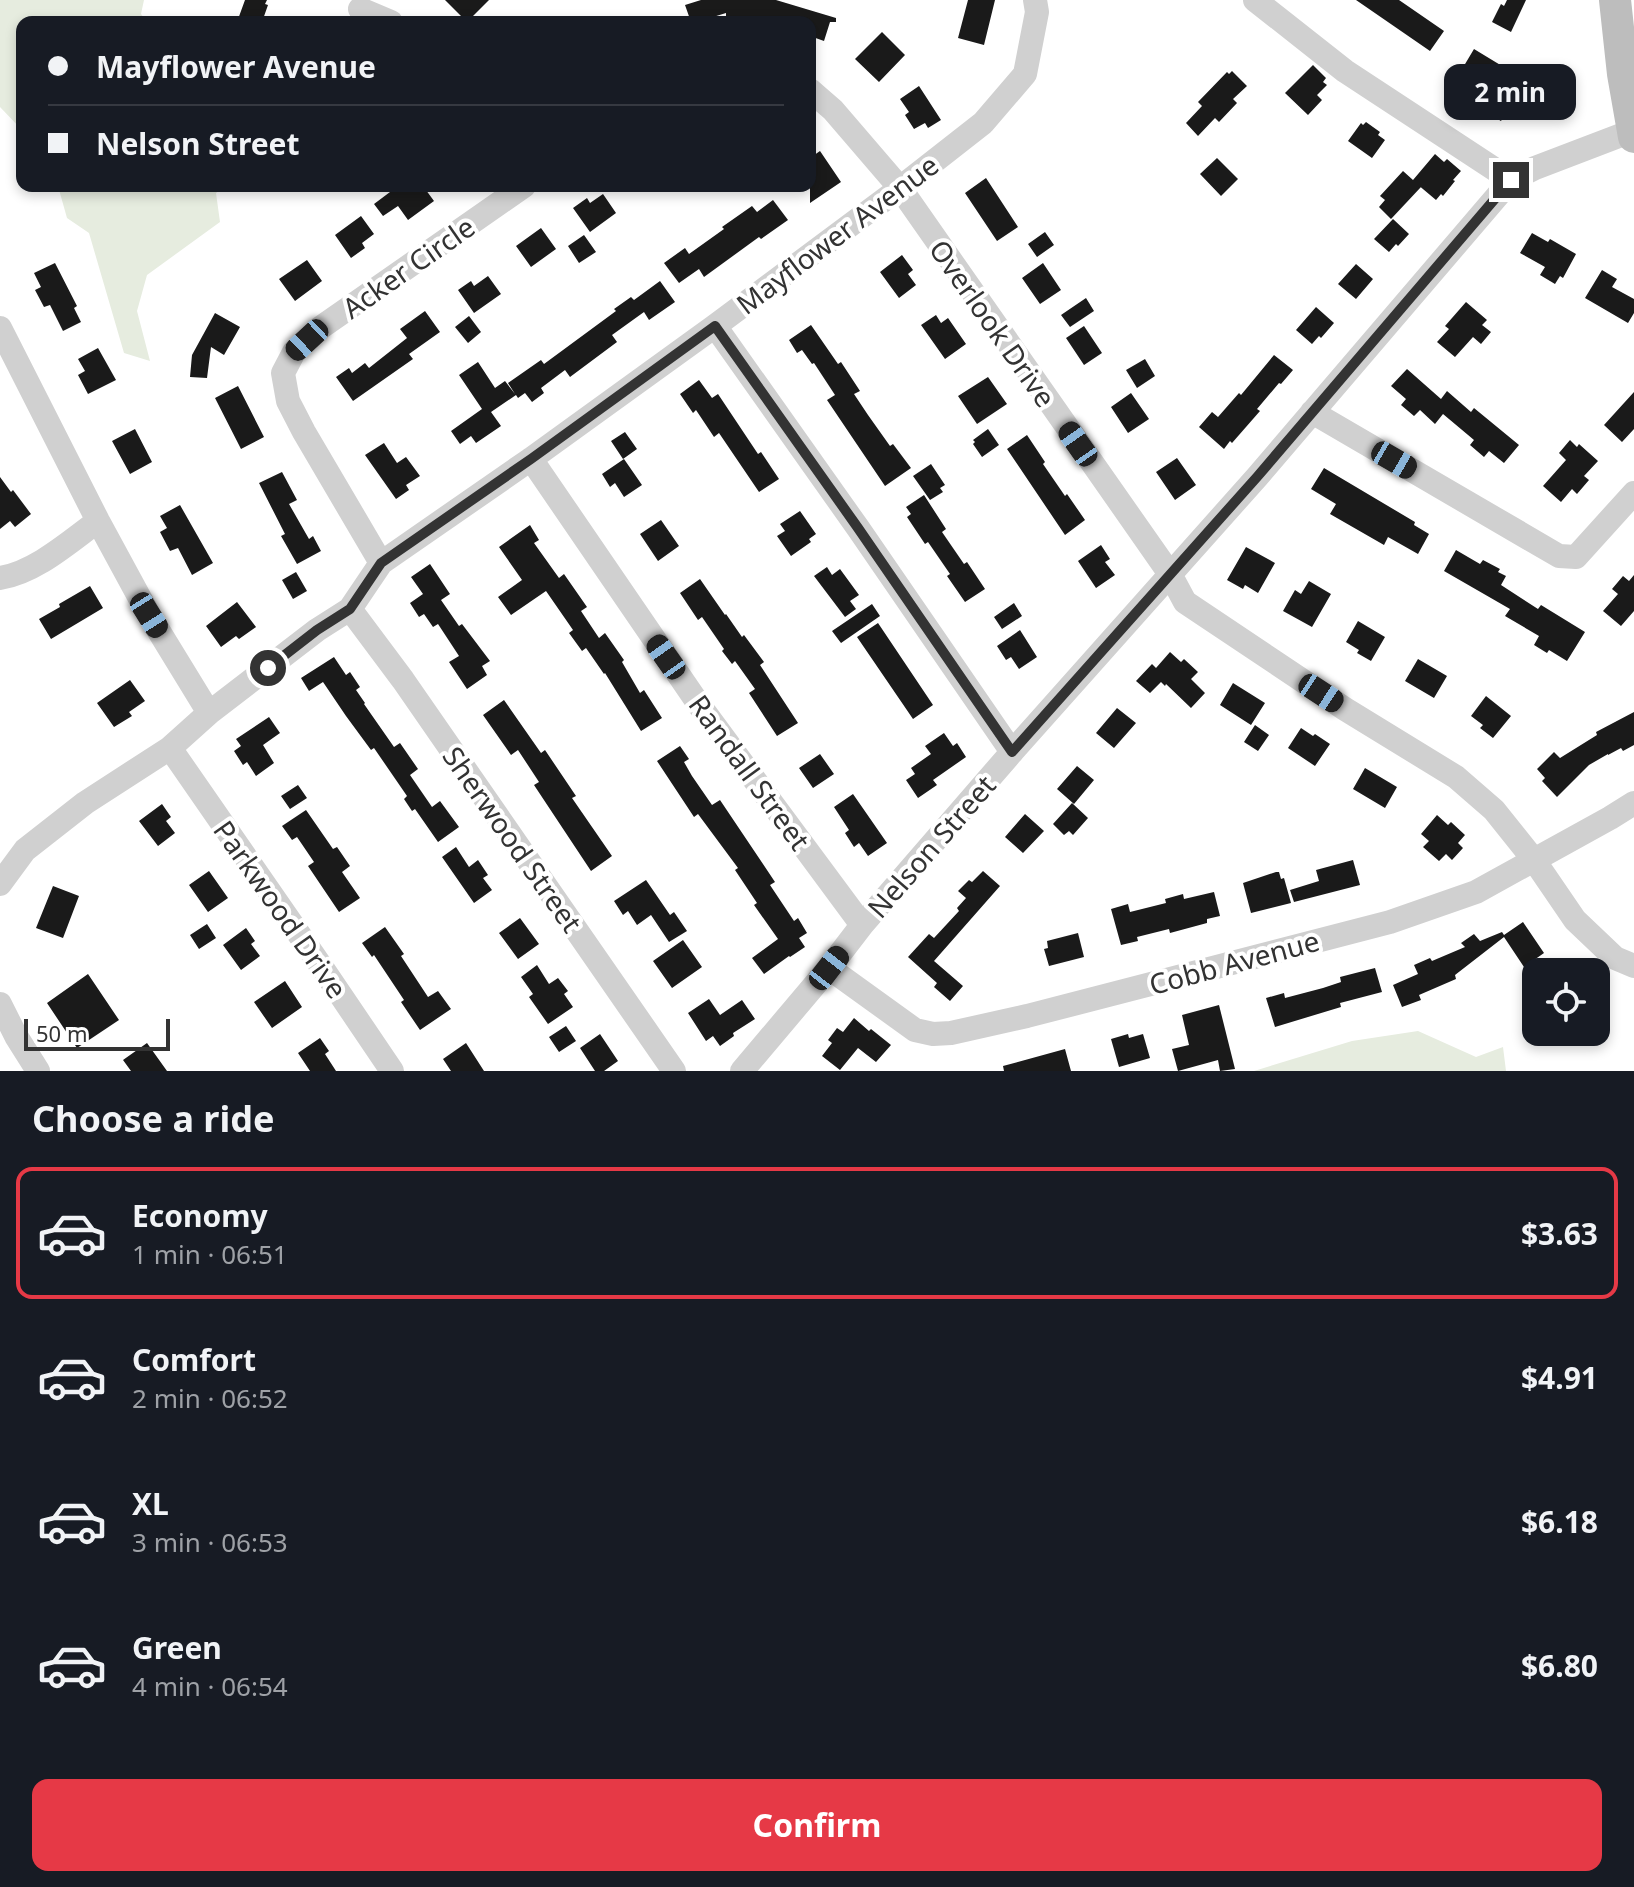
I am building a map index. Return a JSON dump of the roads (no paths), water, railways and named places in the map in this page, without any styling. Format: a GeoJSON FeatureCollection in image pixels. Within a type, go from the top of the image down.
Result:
{"type":"FeatureCollection","features":[{"type":"Feature","properties":{"kind":"main road"},"geometry":{"type":"LineString","coordinates":[[1615,0],[1633,134]]}},
{"type":"Feature","properties":{"kind":"street","name":"Mayflower Avenue"},"geometry":{"type":"LineString","coordinates":[[0,884],[25,850],[85,803],[170,748],[209,713],[317,630],[350,609],[381,563],[715,326],[983,123],[1025,74],[1037,12],[1035,0]]}},
{"type":"Feature","properties":{"kind":"street"},"geometry":{"type":"LineString","coordinates":[[1255,0],[1345,71],[1511,180]]}},
{"type":"Feature","properties":{"kind":"street"},"geometry":{"type":"LineString","coordinates":[[360,9],[377,16]]}},
{"type":"Feature","properties":{"kind":"street"},"geometry":{"type":"LineString","coordinates":[[816,95],[900,188]]}},
{"type":"Feature","properties":{"kind":"street","name":"Nelson Street"},"geometry":{"type":"LineString","coordinates":[[742,1071],[862,925],[1257,477],[1511,180],[1535,168],[1633,134]]}},
{"type":"Feature","properties":{"kind":"street","name":"Overlook Drive"},"geometry":{"type":"LineString","coordinates":[[900,188],[1170,574],[1185,602],[1345,709],[1456,777],[1494,810],[1534,860],[1575,920],[1615,958],[1634,966]]}},
{"type":"Feature","properties":{"kind":"street","name":"Acker Circle"},"geometry":{"type":"LineString","coordinates":[[381,563],[298,421],[288,401],[283,373],[294,352],[320,328],[515,192]]}},
{"type":"Feature","properties":{"kind":"street"},"geometry":{"type":"LineString","coordinates":[[715,326],[1012,752]]}},
{"type":"Feature","properties":{"kind":"street"},"geometry":{"type":"LineString","coordinates":[[0,328],[149,615],[209,713]]}},
{"type":"Feature","properties":{"kind":"street"},"geometry":{"type":"LineString","coordinates":[[1312,412],[1559,556],[1576,557],[1634,493]]}},
{"type":"Feature","properties":{"kind":"street","name":"Randall Street"},"geometry":{"type":"LineString","coordinates":[[531,459],[700,706],[862,925]]}},
{"type":"Feature","properties":{"kind":"street"},"geometry":{"type":"LineString","coordinates":[[0,578],[25,570],[98,521]]}},
{"type":"Feature","properties":{"kind":"street","name":"Sherwood Street"},"geometry":{"type":"LineString","coordinates":[[350,609],[403,680],[674,1071]]}},
{"type":"Feature","properties":{"kind":"street","name":"Parkwood Drive"},"geometry":{"type":"LineString","coordinates":[[170,748],[392,1071]]}},
{"type":"Feature","properties":{"kind":"street","name":"Cobb Avenue"},"geometry":{"type":"LineString","coordinates":[[829,968],[915,1030],[933,1034],[951,1033],[1390,922],[1476,892],[1634,803]]}},
{"type":"Feature","properties":{"kind":"street"},"geometry":{"type":"LineString","coordinates":[[0,1004],[38,1071]]}}]}
